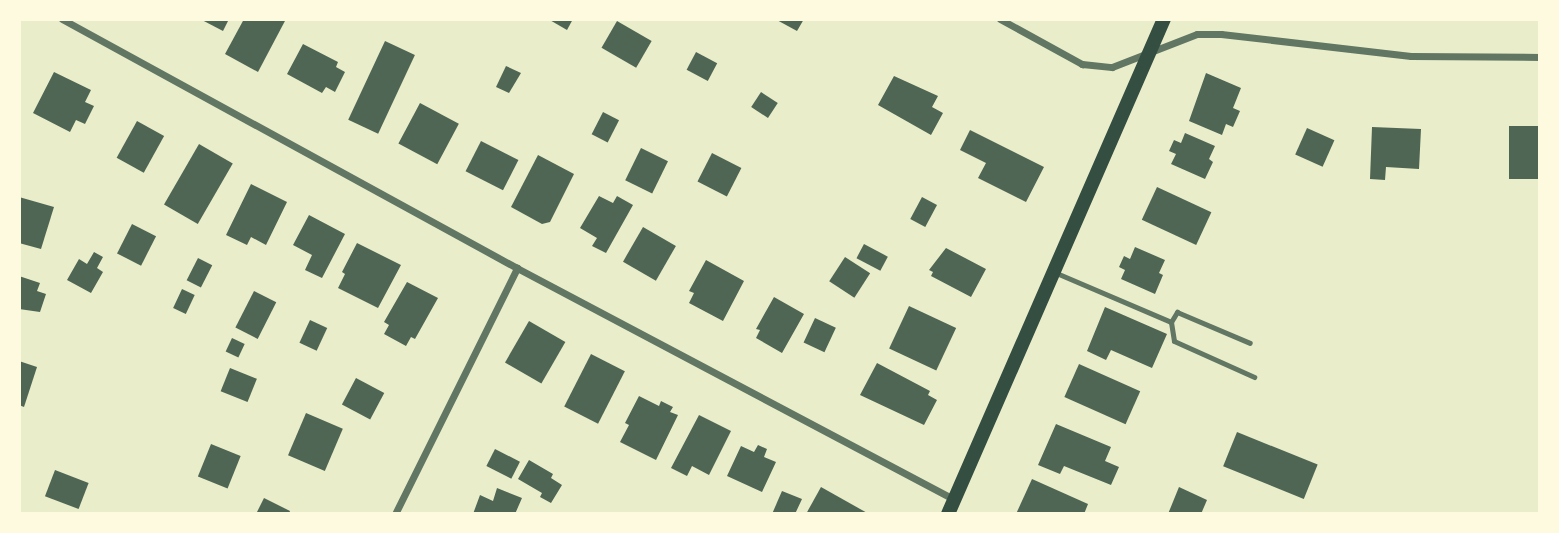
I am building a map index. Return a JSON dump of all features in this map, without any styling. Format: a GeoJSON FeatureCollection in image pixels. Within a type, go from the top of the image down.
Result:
{"type":"FeatureCollection","features":[{"type":"Feature","properties":{"kind":"main road"},"geometry":{"type":"LineString","coordinates":[[948,514],[1164,19]]}},
{"type":"Feature","properties":{"kind":"street"},"geometry":{"type":"LineString","coordinates":[[62,19],[517,268],[954,499]]}},
{"type":"Feature","properties":{"kind":"street"},"geometry":{"type":"LineString","coordinates":[[1000,19],[1082,64],[1112,67],[1197,34],[1221,34],[1411,56],[1540,57]]}},
{"type":"Feature","properties":{"kind":"street"},"geometry":{"type":"LineString","coordinates":[[395,514],[517,268]]}},
{"type":"Feature","properties":{"kind":"lane"},"geometry":{"type":"LineString","coordinates":[[1054,272],[1171,322]]}},
{"type":"Feature","properties":{"kind":"lane"},"geometry":{"type":"LineString","coordinates":[[1250,343],[1177,312],[1171,322],[1174,341],[1254,377]]}},
{"type":"Feature","properties":{"kind":"building"},"geometry":{"type":"Polygon","coordinates":[[[200,19],[229,19],[223,31],[200,19]]]}},
{"type":"Feature","properties":{"kind":"building"},"geometry":{"type":"Polygon","coordinates":[[[244,19],[286,19],[258,72],[225,54],[244,19]]]}},
{"type":"Feature","properties":{"kind":"building"},"geometry":{"type":"Polygon","coordinates":[[[548,19],[573,19],[567,30],[548,19]]]}},
{"type":"Feature","properties":{"kind":"building"},"geometry":{"type":"Polygon","coordinates":[[[775,19],[804,19],[797,31],[775,19]]]}},
{"type":"Feature","properties":{"kind":"building"},"geometry":{"type":"Polygon","coordinates":[[[617,21],[652,41],[636,68],[602,48],[617,21]]]}},
{"type":"Feature","properties":{"kind":"building"},"geometry":{"type":"Polygon","coordinates":[[[385,41],[415,55],[378,134],[348,120],[385,41]]]}},
{"type":"Feature","properties":{"kind":"building"},"geometry":{"type":"Polygon","coordinates":[[[303,44],[338,62],[336,67],[345,72],[335,92],[326,87],[322,93],[287,74],[303,44]]]}},
{"type":"Feature","properties":{"kind":"building"},"geometry":{"type":"Polygon","coordinates":[[[696,52],[717,63],[708,81],[687,70],[696,52]]]}},
{"type":"Feature","properties":{"kind":"building"},"geometry":{"type":"Polygon","coordinates":[[[506,66],[521,73],[509,93],[496,87],[506,66]]]}},
{"type":"Feature","properties":{"kind":"building"},"geometry":{"type":"Polygon","coordinates":[[[54,72],[91,90],[85,102],[94,106],[85,124],[76,120],[70,132],[33,113],[54,72]]]}},
{"type":"Feature","properties":{"kind":"building"},"geometry":{"type":"Polygon","coordinates":[[[1206,73],[1241,88],[1233,108],[1240,111],[1233,127],[1226,124],[1222,135],[1189,121],[1206,73]]]}},
{"type":"Feature","properties":{"kind":"building"},"geometry":{"type":"Polygon","coordinates":[[[894,76],[938,96],[932,107],[943,113],[931,135],[878,105],[894,76]]]}},
{"type":"Feature","properties":{"kind":"building"},"geometry":{"type":"Polygon","coordinates":[[[761,92],[778,103],[768,118],[751,107],[761,92]]]}},
{"type":"Feature","properties":{"kind":"building"},"geometry":{"type":"Polygon","coordinates":[[[420,103],[459,124],[437,164],[398,144],[420,103]]]}},
{"type":"Feature","properties":{"kind":"building"},"geometry":{"type":"Polygon","coordinates":[[[603,112],[619,120],[608,142],[592,134],[603,112]]]}},
{"type":"Feature","properties":{"kind":"building"},"geometry":{"type":"Polygon","coordinates":[[[137,121],[164,136],[144,173],[117,158],[137,121]]]}},
{"type":"Feature","properties":{"kind":"building"},"geometry":{"type":"Polygon","coordinates":[[[1509,126],[1540,126],[1540,179],[1509,179],[1509,126]]]}},
{"type":"Feature","properties":{"kind":"building"},"geometry":{"type":"Polygon","coordinates":[[[1372,127],[1421,129],[1419,169],[1386,167],[1385,180],[1370,179],[1372,127]]]}},
{"type":"Feature","properties":{"kind":"building"},"geometry":{"type":"Polygon","coordinates":[[[1307,128],[1334,140],[1323,167],[1295,154],[1307,128]]]}},
{"type":"Feature","properties":{"kind":"building"},"geometry":{"type":"Polygon","coordinates":[[[970,130],[1044,167],[1026,202],[978,178],[986,163],[960,150],[970,130]]]}},
{"type":"Feature","properties":{"kind":"building"},"geometry":{"type":"Polygon","coordinates":[[[1185,133],[1215,146],[1209,159],[1213,162],[1205,179],[1171,164],[1176,154],[1169,151],[1174,140],[1181,143],[1185,133]]]}},
{"type":"Feature","properties":{"kind":"building"},"geometry":{"type":"Polygon","coordinates":[[[481,141],[518,160],[503,190],[466,171],[481,141]]]}},
{"type":"Feature","properties":{"kind":"building"},"geometry":{"type":"Polygon","coordinates":[[[199,144],[233,164],[198,224],[164,205],[199,144]]]}},
{"type":"Feature","properties":{"kind":"building"},"geometry":{"type":"Polygon","coordinates":[[[641,148],[668,161],[652,194],[625,180],[641,148]]]}},
{"type":"Feature","properties":{"kind":"building"},"geometry":{"type":"Polygon","coordinates":[[[712,153],[741,168],[727,196],[697,182],[712,153]]]}},
{"type":"Feature","properties":{"kind":"building"},"geometry":{"type":"Polygon","coordinates":[[[538,155],[574,174],[550,222],[542,224],[511,207],[538,155]]]}},
{"type":"Feature","properties":{"kind":"building"},"geometry":{"type":"Polygon","coordinates":[[[251,184],[287,202],[266,245],[251,237],[247,245],[226,235],[251,184]]]}},
{"type":"Feature","properties":{"kind":"building"},"geometry":{"type":"Polygon","coordinates":[[[1157,187],[1211,212],[1196,245],[1142,220],[1157,187]]]}},
{"type":"Feature","properties":{"kind":"building"},"geometry":{"type":"Polygon","coordinates":[[[599,196],[613,203],[617,196],[633,205],[606,253],[592,246],[597,238],[580,228],[599,196]]]}},
{"type":"Feature","properties":{"kind":"building"},"geometry":{"type":"Polygon","coordinates":[[[19,197],[54,207],[41,249],[19,243],[19,197]]]}},
{"type":"Feature","properties":{"kind":"building"},"geometry":{"type":"Polygon","coordinates":[[[922,197],[937,205],[925,227],[910,219],[922,197]]]}},
{"type":"Feature","properties":{"kind":"building"},"geometry":{"type":"Polygon","coordinates":[[[309,215],[345,234],[322,278],[305,270],[312,255],[293,245],[309,215]]]}},
{"type":"Feature","properties":{"kind":"building"},"geometry":{"type":"Polygon","coordinates":[[[132,224],[156,236],[141,266],[117,253],[132,224]]]}},
{"type":"Feature","properties":{"kind":"building"},"geometry":{"type":"Polygon","coordinates":[[[643,227],[676,246],[656,281],[623,262],[643,227]]]}},
{"type":"Feature","properties":{"kind":"building"},"geometry":{"type":"Polygon","coordinates":[[[357,243],[401,265],[378,308],[338,288],[345,274],[342,272],[357,243]]]}},
{"type":"Feature","properties":{"kind":"building"},"geometry":{"type":"Polygon","coordinates":[[[864,244],[888,257],[880,271],[856,258],[864,244]]]}},
{"type":"Feature","properties":{"kind":"building"},"geometry":{"type":"Polygon","coordinates":[[[1135,247],[1165,260],[1159,273],[1163,275],[1155,294],[1121,279],[1125,270],[1119,267],[1124,256],[1130,259],[1135,247]]]}},
{"type":"Feature","properties":{"kind":"building"},"geometry":{"type":"Polygon","coordinates":[[[946,248],[986,269],[971,297],[931,276],[933,272],[929,270],[946,248]]]}},
{"type":"Feature","properties":{"kind":"building"},"geometry":{"type":"Polygon","coordinates":[[[94,252],[103,257],[97,268],[103,272],[91,293],[67,280],[79,259],[87,264],[94,252]]]}},
{"type":"Feature","properties":{"kind":"building"},"geometry":{"type":"Polygon","coordinates":[[[845,257],[870,273],[854,298],[829,281],[845,257]]]}},
{"type":"Feature","properties":{"kind":"building"},"geometry":{"type":"Polygon","coordinates":[[[198,258],[212,265],[201,288],[187,280],[198,258]]]}},
{"type":"Feature","properties":{"kind":"building"},"geometry":{"type":"Polygon","coordinates":[[[706,260],[744,281],[723,321],[689,303],[694,293],[689,291],[706,260]]]}},
{"type":"Feature","properties":{"kind":"building"},"geometry":{"type":"Polygon","coordinates":[[[19,276],[40,283],[37,291],[46,294],[40,312],[19,309],[19,276]]]}},
{"type":"Feature","properties":{"kind":"building"},"geometry":{"type":"Polygon","coordinates":[[[407,282],[438,298],[415,339],[411,337],[406,346],[384,334],[389,325],[384,322],[407,282]]]}},
{"type":"Feature","properties":{"kind":"building"},"geometry":{"type":"Polygon","coordinates":[[[182,289],[195,295],[186,314],[173,308],[182,289]]]}},
{"type":"Feature","properties":{"kind":"building"},"geometry":{"type":"Polygon","coordinates":[[[254,291],[276,302],[258,339],[235,328],[254,291]]]}},
{"type":"Feature","properties":{"kind":"building"},"geometry":{"type":"Polygon","coordinates":[[[774,297],[804,314],[782,353],[756,338],[760,330],[756,329],[774,297]]]}},
{"type":"Feature","properties":{"kind":"building"},"geometry":{"type":"Polygon","coordinates":[[[909,306],[956,328],[936,371],[889,349],[909,306]]]}},
{"type":"Feature","properties":{"kind":"building"},"geometry":{"type":"Polygon","coordinates":[[[1105,307],[1167,334],[1152,368],[1111,350],[1106,360],[1087,351],[1105,307]]]}},
{"type":"Feature","properties":{"kind":"building"},"geometry":{"type":"Polygon","coordinates":[[[815,318],[836,328],[824,352],[804,342],[815,318]]]}},
{"type":"Feature","properties":{"kind":"building"},"geometry":{"type":"Polygon","coordinates":[[[310,320],[327,328],[317,351],[299,343],[310,320]]]}},
{"type":"Feature","properties":{"kind":"building"},"geometry":{"type":"Polygon","coordinates":[[[529,321],[565,342],[541,384],[505,363],[529,321]]]}},
{"type":"Feature","properties":{"kind":"building"},"geometry":{"type":"Polygon","coordinates":[[[232,338],[245,344],[238,358],[226,352],[232,338]]]}},
{"type":"Feature","properties":{"kind":"building"},"geometry":{"type":"Polygon","coordinates":[[[591,354],[625,371],[598,424],[564,407],[591,354]]]}},
{"type":"Feature","properties":{"kind":"building"},"geometry":{"type":"Polygon","coordinates":[[[19,361],[37,367],[24,407],[19,405],[19,361]]]}},
{"type":"Feature","properties":{"kind":"building"},"geometry":{"type":"Polygon","coordinates":[[[877,363],[930,391],[928,395],[937,400],[924,425],[860,395],[877,363]]]}},
{"type":"Feature","properties":{"kind":"building"},"geometry":{"type":"Polygon","coordinates":[[[1079,364],[1140,391],[1126,424],[1064,397],[1079,364]]]}},
{"type":"Feature","properties":{"kind":"building"},"geometry":{"type":"Polygon","coordinates":[[[230,368],[257,379],[248,402],[221,391],[230,368]]]}},
{"type":"Feature","properties":{"kind":"building"},"geometry":{"type":"Polygon","coordinates":[[[356,378],[384,393],[370,420],[342,404],[356,378]]]}},
{"type":"Feature","properties":{"kind":"building"},"geometry":{"type":"Polygon","coordinates":[[[639,396],[659,406],[661,401],[673,407],[670,412],[678,415],[656,460],[620,442],[629,425],[625,423],[639,396]]]}},
{"type":"Feature","properties":{"kind":"building"},"geometry":{"type":"Polygon","coordinates":[[[306,413],[343,429],[325,471],[288,455],[306,413]]]}},
{"type":"Feature","properties":{"kind":"building"},"geometry":{"type":"Polygon","coordinates":[[[699,415],[731,431],[709,475],[692,466],[687,476],[671,468],[699,415]]]}},
{"type":"Feature","properties":{"kind":"building"},"geometry":{"type":"Polygon","coordinates":[[[1056,424],[1111,447],[1105,461],[1119,467],[1111,485],[1064,466],[1060,474],[1038,465],[1056,424]]]}},
{"type":"Feature","properties":{"kind":"building"},"geometry":{"type":"Polygon","coordinates":[[[1237,432],[1318,465],[1304,499],[1223,466],[1237,432]]]}},
{"type":"Feature","properties":{"kind":"building"},"geometry":{"type":"Polygon","coordinates":[[[211,444],[241,456],[228,488],[198,476],[211,444]]]}},
{"type":"Feature","properties":{"kind":"building"},"geometry":{"type":"Polygon","coordinates":[[[758,445],[767,449],[764,457],[776,462],[762,492],[727,476],[741,446],[754,452],[758,445]]]}},
{"type":"Feature","properties":{"kind":"building"},"geometry":{"type":"Polygon","coordinates":[[[495,449],[520,462],[511,479],[486,466],[495,449]]]}},
{"type":"Feature","properties":{"kind":"building"},"geometry":{"type":"Polygon","coordinates":[[[529,460],[553,474],[551,478],[562,485],[551,503],[540,497],[542,493],[518,479],[529,460]]]}},
{"type":"Feature","properties":{"kind":"building"},"geometry":{"type":"Polygon","coordinates":[[[55,470],[89,483],[79,509],[45,496],[55,470]]]}},
{"type":"Feature","properties":{"kind":"building"},"geometry":{"type":"Polygon","coordinates":[[[1032,479],[1088,504],[1084,514],[1016,514],[1032,479]]]}},
{"type":"Feature","properties":{"kind":"building"},"geometry":{"type":"Polygon","coordinates":[[[821,487],[869,514],[806,514],[821,487]]]}},
{"type":"Feature","properties":{"kind":"building"},"geometry":{"type":"Polygon","coordinates":[[[1179,487],[1207,500],[1201,514],[1168,514],[1179,487]]]}},
{"type":"Feature","properties":{"kind":"building"},"geometry":{"type":"Polygon","coordinates":[[[497,488],[522,498],[515,514],[473,514],[480,495],[493,501],[497,488]]]}},
{"type":"Feature","properties":{"kind":"building"},"geometry":{"type":"Polygon","coordinates":[[[782,491],[802,499],[795,514],[772,514],[782,491]]]}},
{"type":"Feature","properties":{"kind":"building"},"geometry":{"type":"Polygon","coordinates":[[[264,498],[290,511],[289,514],[256,514],[264,498]]]}}]}
